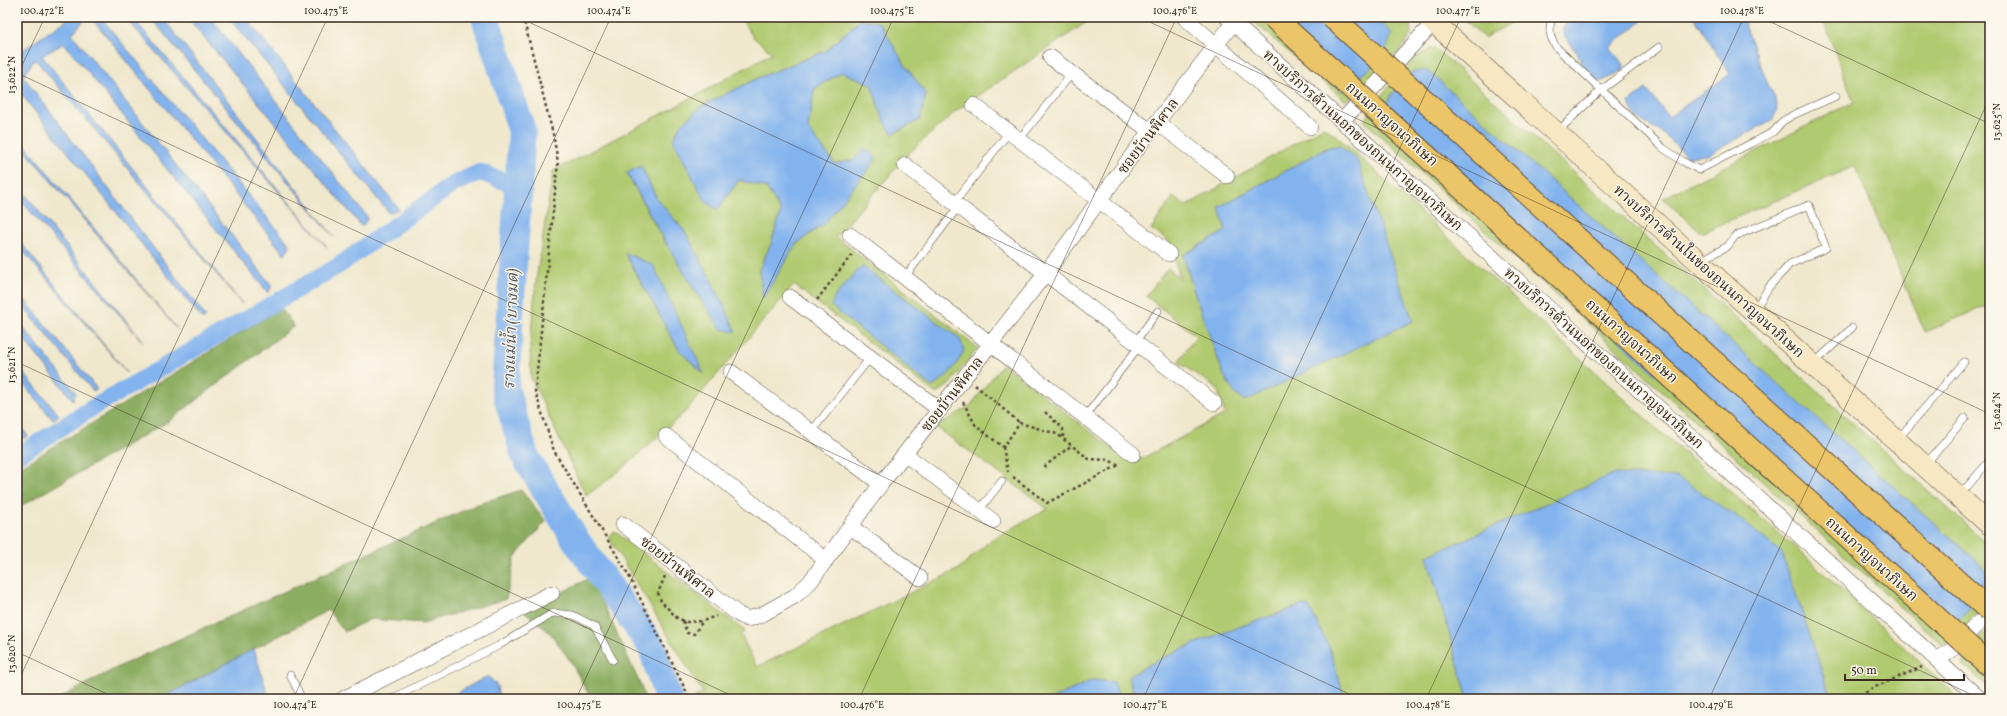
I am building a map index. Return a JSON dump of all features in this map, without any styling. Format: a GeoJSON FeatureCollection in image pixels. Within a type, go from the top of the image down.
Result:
{"type":"FeatureCollection","features":[{"type":"Feature","properties":{"kind":"highway","name":"ถนนกาญจนาภิเษก"},"geometry":{"type":"LineString","coordinates":[[1274,17],[1990,666]]}},
{"type":"Feature","properties":{"kind":"highway"},"geometry":{"type":"LineString","coordinates":[[1332,17],[1990,611]]}},
{"type":"Feature","properties":{"kind":"main road","name":"ทางบริการด้านในของถนนกาญจนาภิเษก"},"geometry":{"type":"LineString","coordinates":[[1431,19],[1990,525]]}},
{"type":"Feature","properties":{"kind":"street"},"geometry":{"type":"LineString","coordinates":[[1184,17],[1310,127]]}},
{"type":"Feature","properties":{"kind":"street"},"geometry":{"type":"LineString","coordinates":[[1342,120],[1431,19]]}},
{"type":"Feature","properties":{"kind":"street","name":"ซอยบ้านพิศาล"},"geometry":{"type":"LineString","coordinates":[[623,524],[675,563],[738,614],[747,618],[761,616],[795,596],[810,582],[881,484],[957,389],[1046,273],[1217,45],[1230,20]]}},
{"type":"Feature","properties":{"kind":"street","name":"ทางบริการด้านนอกของถนนกาญจนาภิเษก"},"geometry":{"type":"LineString","coordinates":[[1230,20],[1980,699]]}},
{"type":"Feature","properties":{"kind":"street"},"geometry":{"type":"LineString","coordinates":[[1050,57],[1227,176]]}},
{"type":"Feature","properties":{"kind":"street"},"geometry":{"type":"LineString","coordinates":[[974,106],[1168,254]]}},
{"type":"Feature","properties":{"kind":"street"},"geometry":{"type":"LineString","coordinates":[[905,165],[1214,403]]}},
{"type":"Feature","properties":{"kind":"street"},"geometry":{"type":"LineString","coordinates":[[855,239],[1134,454]]}},
{"type":"Feature","properties":{"kind":"street"},"geometry":{"type":"LineString","coordinates":[[790,297],[940,410]]}},
{"type":"Feature","properties":{"kind":"street"},"geometry":{"type":"LineString","coordinates":[[732,372],[881,484]]}},
{"type":"Feature","properties":{"kind":"street"},"geometry":{"type":"LineString","coordinates":[[666,436],[826,560]]}},
{"type":"Feature","properties":{"kind":"street"},"geometry":{"type":"LineString","coordinates":[[905,454],[993,521]]}},
{"type":"Feature","properties":{"kind":"street"},"geometry":{"type":"LineString","coordinates":[[851,527],[920,578]]}},
{"type":"Feature","properties":{"kind":"street"},"geometry":{"type":"LineString","coordinates":[[342,699],[552,593]]}},
{"type":"Feature","properties":{"kind":"street"},"geometry":{"type":"LineString","coordinates":[[1937,660],[1953,649],[1990,611]]}},
{"type":"Feature","properties":{"kind":"lane"},"geometry":{"type":"LineString","coordinates":[[1553,17],[1549,30],[1551,39],[1557,48],[1600,91],[1663,148],[1699,170],[1774,132],[1783,121],[1793,115],[1836,96]]}},
{"type":"Feature","properties":{"kind":"lane"},"geometry":{"type":"LineString","coordinates":[[1557,133],[1600,91],[1659,47]]}},
{"type":"Feature","properties":{"kind":"lane"},"geometry":{"type":"LineString","coordinates":[[905,277],[957,205],[1014,136],[1072,73]]}},
{"type":"Feature","properties":{"kind":"lane"},"geometry":{"type":"LineString","coordinates":[[1698,261],[1728,246],[1735,236],[1809,205],[1826,248],[1790,264],[1769,287],[1753,311]]}},
{"type":"Feature","properties":{"kind":"lane"},"geometry":{"type":"LineString","coordinates":[[1085,416],[1138,344],[1158,310]]}},
{"type":"Feature","properties":{"kind":"lane"},"geometry":{"type":"LineString","coordinates":[[1813,365],[1852,328]]}},
{"type":"Feature","properties":{"kind":"lane"},"geometry":{"type":"LineString","coordinates":[[812,432],[870,358]]}},
{"type":"Feature","properties":{"kind":"lane"},"geometry":{"type":"LineString","coordinates":[[1897,441],[1964,362]]}},
{"type":"Feature","properties":{"kind":"lane"},"geometry":{"type":"LineString","coordinates":[[1925,466],[1965,418]]}},
{"type":"Feature","properties":{"kind":"lane"},"geometry":{"type":"LineString","coordinates":[[1959,497],[1990,460]]}},
{"type":"Feature","properties":{"kind":"lane"},"geometry":{"type":"LineString","coordinates":[[979,510],[1002,481]]}},
{"type":"Feature","properties":{"kind":"lane"},"geometry":{"type":"LineString","coordinates":[[391,699],[498,646],[553,613],[573,615],[594,626],[613,660]]}},
{"type":"Feature","properties":{"kind":"lane"},"geometry":{"type":"LineString","coordinates":[[290,675],[302,699]]}},
{"type":"Feature","properties":{"kind":"path"},"geometry":{"type":"LineString","coordinates":[[523,17],[553,134],[558,162],[534,391],[554,451],[627,572],[690,699]]}},
{"type":"Feature","properties":{"kind":"path"},"geometry":{"type":"LineString","coordinates":[[808,311],[855,239]]}},
{"type":"Feature","properties":{"kind":"path"},"geometry":{"type":"LineString","coordinates":[[966,377],[1020,423],[1057,434],[1089,459],[1108,460],[1119,465]]}},
{"type":"Feature","properties":{"kind":"path"},"geometry":{"type":"LineString","coordinates":[[957,389],[976,426],[1003,447],[1008,473],[1047,503],[1119,465],[1134,454]]}},
{"type":"Feature","properties":{"kind":"path"},"geometry":{"type":"LineString","coordinates":[[1045,412],[1064,428],[1063,438]]}},
{"type":"Feature","properties":{"kind":"path"},"geometry":{"type":"LineString","coordinates":[[1003,447],[1020,423]]}},
{"type":"Feature","properties":{"kind":"path"},"geometry":{"type":"LineString","coordinates":[[1044,467],[1072,445]]}},
{"type":"Feature","properties":{"kind":"path"},"geometry":{"type":"LineString","coordinates":[[675,563],[662,580],[658,592],[661,601],[672,610],[677,618],[686,622],[703,621],[715,616],[720,610]]}},
{"type":"Feature","properties":{"kind":"path"},"geometry":{"type":"LineString","coordinates":[[683,620],[687,633],[694,634],[703,621]]}},
{"type":"Feature","properties":{"kind":"path"},"geometry":{"type":"LineString","coordinates":[[1855,699],[1875,687],[1937,660]]}},
{"type":"Feature","properties":{"kind":"green space"},"geometry":{"type":"Polygon","coordinates":[[[740,17],[1094,17],[956,111],[910,152],[836,237],[978,348],[949,385],[936,394],[794,285],[685,412],[623,468],[586,496],[531,378],[530,346],[536,281],[553,171],[677,106],[772,53],[753,37],[740,17]],[[861,19],[826,51],[761,77],[700,107],[739,180],[767,188],[781,212],[771,244],[759,270],[763,298],[796,244],[824,224],[865,149],[854,160],[835,164],[808,129],[814,89],[842,72],[871,84],[882,117],[926,94],[905,65],[861,19]],[[641,166],[627,173],[665,243],[735,332],[724,305],[686,233],[657,199],[641,166]],[[625,253],[679,350],[703,373],[680,324],[625,253]]]}},
{"type":"Feature","properties":{"kind":"green space"},"geometry":{"type":"Polygon","coordinates":[[[1248,17],[1401,17],[1410,25],[1412,33],[1400,51],[1346,101],[1248,17]]]}},
{"type":"Feature","properties":{"kind":"green space"},"geometry":{"type":"Polygon","coordinates":[[[1462,17],[1522,17],[1484,38],[1462,17]]]}},
{"type":"Feature","properties":{"kind":"green space"},"geometry":{"type":"Polygon","coordinates":[[[1822,17],[1990,17],[1990,304],[1925,332],[1855,166],[1701,233],[1663,198],[1854,102],[1822,17]]]}},
{"type":"Feature","properties":{"kind":"green space"},"geometry":{"type":"Polygon","coordinates":[[[1434,47],[1990,546],[1990,600],[1944,646],[1364,121],[1384,92],[1414,59],[1434,47]]]}},
{"type":"Feature","properties":{"kind":"green space"},"geometry":{"type":"Polygon","coordinates":[[[1323,127],[1336,135],[1655,427],[1795,547],[1960,699],[1827,699],[1830,695],[1784,561],[1427,556],[1468,699],[1345,699],[1329,647],[1303,605],[1213,636],[1148,665],[1128,677],[1137,699],[1120,699],[1114,682],[1093,680],[1052,699],[695,699],[695,697],[703,693],[609,538],[614,531],[745,631],[741,635],[757,667],[957,570],[992,539],[1048,509],[936,427],[970,406],[1003,364],[1132,464],[1225,414],[1217,388],[1178,362],[1196,336],[1146,296],[1168,268],[1180,278],[1169,241],[1151,229],[1173,197],[1186,206],[1323,127]],[[1340,146],[1329,147],[1219,207],[1226,231],[1183,255],[1197,301],[1225,376],[1340,146]]]}},
{"type":"Feature","properties":{"kind":"green space"},"geometry":{"type":"Polygon","coordinates":[[[281,308],[294,326],[169,421],[17,508],[17,469],[281,308]]]}},
{"type":"Feature","properties":{"kind":"green space"},"geometry":{"type":"Polygon","coordinates":[[[521,490],[546,521],[515,557],[506,599],[422,623],[371,619],[344,632],[328,610],[160,699],[58,699],[122,665],[478,504],[521,490]]]}},
{"type":"Feature","properties":{"kind":"green space"},"geometry":{"type":"Polygon","coordinates":[[[591,577],[641,686],[645,699],[591,699],[571,662],[551,634],[525,612],[591,577]]]}},
{"type":"Feature","properties":{"kind":"green space"},"geometry":{"type":"Polygon","coordinates":[[[1990,627],[1990,689],[1963,664],[1982,635],[1990,627]]]}},
{"type":"Feature","properties":{"kind":"water"},"geometry":{"type":"Polygon","coordinates":[[[71,17],[104,17],[102,19],[290,245],[285,255],[95,22],[86,18],[72,34],[272,286],[268,293],[64,43],[42,56],[242,304],[35,59],[23,76],[206,317],[203,320],[17,89],[17,54],[71,17]]]}},
{"type":"Feature","properties":{"kind":"water"},"geometry":{"type":"Polygon","coordinates":[[[125,17],[132,17],[327,247],[125,17]]]}},
{"type":"Feature","properties":{"kind":"water"},"geometry":{"type":"Polygon","coordinates":[[[150,17],[162,17],[334,237],[150,17]]]}},
{"type":"Feature","properties":{"kind":"water"},"geometry":{"type":"Polygon","coordinates":[[[187,17],[210,17],[368,218],[362,227],[187,17]]]}},
{"type":"Feature","properties":{"kind":"water"},"geometry":{"type":"Polygon","coordinates":[[[228,17],[245,17],[399,209],[389,213],[228,17]]]}},
{"type":"Feature","properties":{"kind":"water"},"geometry":{"type":"Polygon","coordinates":[[[1260,17],[1374,17],[1392,33],[1386,50],[1369,69],[1342,91],[1260,17]]]}},
{"type":"Feature","properties":{"kind":"water"},"geometry":{"type":"Polygon","coordinates":[[[1571,17],[1641,17],[1642,20],[1610,47],[1624,66],[1623,70],[1599,82],[1580,62],[1582,60],[1563,34],[1563,28],[1571,17]]]}},
{"type":"Feature","properties":{"kind":"water"},"geometry":{"type":"Polygon","coordinates":[[[1694,17],[1742,17],[1767,82],[1775,98],[1777,110],[1773,119],[1708,155],[1687,157],[1667,137],[1638,118],[1631,109],[1629,102],[1646,89],[1669,117],[1730,74],[1694,17]]]}},
{"type":"Feature","properties":{"kind":"water"},"geometry":{"type":"Polygon","coordinates":[[[861,19],[880,23],[905,65],[926,94],[920,120],[892,134],[882,117],[871,84],[842,72],[814,89],[808,129],[835,164],[854,160],[865,148],[877,158],[824,224],[796,244],[763,298],[759,270],[771,244],[781,212],[767,188],[739,180],[717,210],[705,201],[673,140],[680,126],[700,107],[760,77],[826,51],[861,19]]]}},
{"type":"Feature","properties":{"kind":"water"},"geometry":{"type":"Polygon","coordinates":[[[1427,70],[1982,566],[1990,577],[1990,586],[1966,613],[1943,633],[1376,122],[1392,94],[1412,72],[1427,70]]]}},
{"type":"Feature","properties":{"kind":"water"},"geometry":{"type":"Polygon","coordinates":[[[17,135],[177,329],[17,141],[17,135]]]}},
{"type":"Feature","properties":{"kind":"water"},"geometry":{"type":"Polygon","coordinates":[[[1340,146],[1357,160],[1413,321],[1245,401],[1235,394],[1224,376],[1197,301],[1183,255],[1226,231],[1219,207],[1329,147],[1340,146]]]}},
{"type":"Feature","properties":{"kind":"water"},"geometry":{"type":"Polygon","coordinates":[[[641,166],[657,199],[686,233],[724,305],[736,332],[721,329],[660,233],[627,173],[641,166]]]}},
{"type":"Feature","properties":{"kind":"water"},"geometry":{"type":"Polygon","coordinates":[[[17,184],[143,342],[17,196],[17,184]]]}},
{"type":"Feature","properties":{"kind":"water"},"geometry":{"type":"Polygon","coordinates":[[[17,238],[127,373],[17,244],[17,238]]]}},
{"type":"Feature","properties":{"kind":"water"},"geometry":{"type":"Polygon","coordinates":[[[625,253],[653,265],[704,374],[679,350],[625,253]]]}},
{"type":"Feature","properties":{"kind":"water"},"geometry":{"type":"Polygon","coordinates":[[[862,266],[960,339],[964,350],[958,361],[947,376],[932,387],[831,306],[835,296],[862,266]]]}},
{"type":"Feature","properties":{"kind":"water"},"geometry":{"type":"Polygon","coordinates":[[[17,290],[97,389],[93,391],[17,299],[17,290]]]}},
{"type":"Feature","properties":{"kind":"water"},"geometry":{"type":"Polygon","coordinates":[[[17,320],[76,393],[73,400],[17,331],[17,320]]]}},
{"type":"Feature","properties":{"kind":"water"},"geometry":{"type":"Polygon","coordinates":[[[17,365],[59,415],[53,420],[17,376],[17,365]]]}},
{"type":"Feature","properties":{"kind":"water"},"geometry":{"type":"Polygon","coordinates":[[[17,422],[28,436],[23,439],[17,432],[17,422]]]}},
{"type":"Feature","properties":{"kind":"water"},"geometry":{"type":"Polygon","coordinates":[[[1613,474],[1677,477],[1736,516],[1782,553],[1830,695],[1821,699],[1468,699],[1427,556],[1613,474]]]}},
{"type":"Feature","properties":{"kind":"water"},"geometry":{"type":"Polygon","coordinates":[[[1303,605],[1309,607],[1329,647],[1345,699],[1137,699],[1128,677],[1148,665],[1213,636],[1303,605]]]}},
{"type":"Feature","properties":{"kind":"water"},"geometry":{"type":"Polygon","coordinates":[[[254,649],[269,699],[160,699],[254,649]]]}},
{"type":"Feature","properties":{"kind":"water"},"geometry":{"type":"Polygon","coordinates":[[[488,676],[497,686],[499,699],[446,699],[488,676]]]}},
{"type":"Feature","properties":{"kind":"water"},"geometry":{"type":"Polygon","coordinates":[[[1093,680],[1114,682],[1120,699],[1052,699],[1093,680]]]}},
{"type":"Feature","properties":{"kind":"waterway","name":"รางแม่น้ำ (บางมด)"},"geometry":{"type":"LineString","coordinates":[[485,17],[522,131],[505,389],[525,456],[575,539],[652,647],[668,699]]}},
{"type":"Feature","properties":{"kind":"waterway"},"geometry":{"type":"LineString","coordinates":[[17,456],[92,408],[338,266],[452,185],[480,172],[518,187]]}}]}
